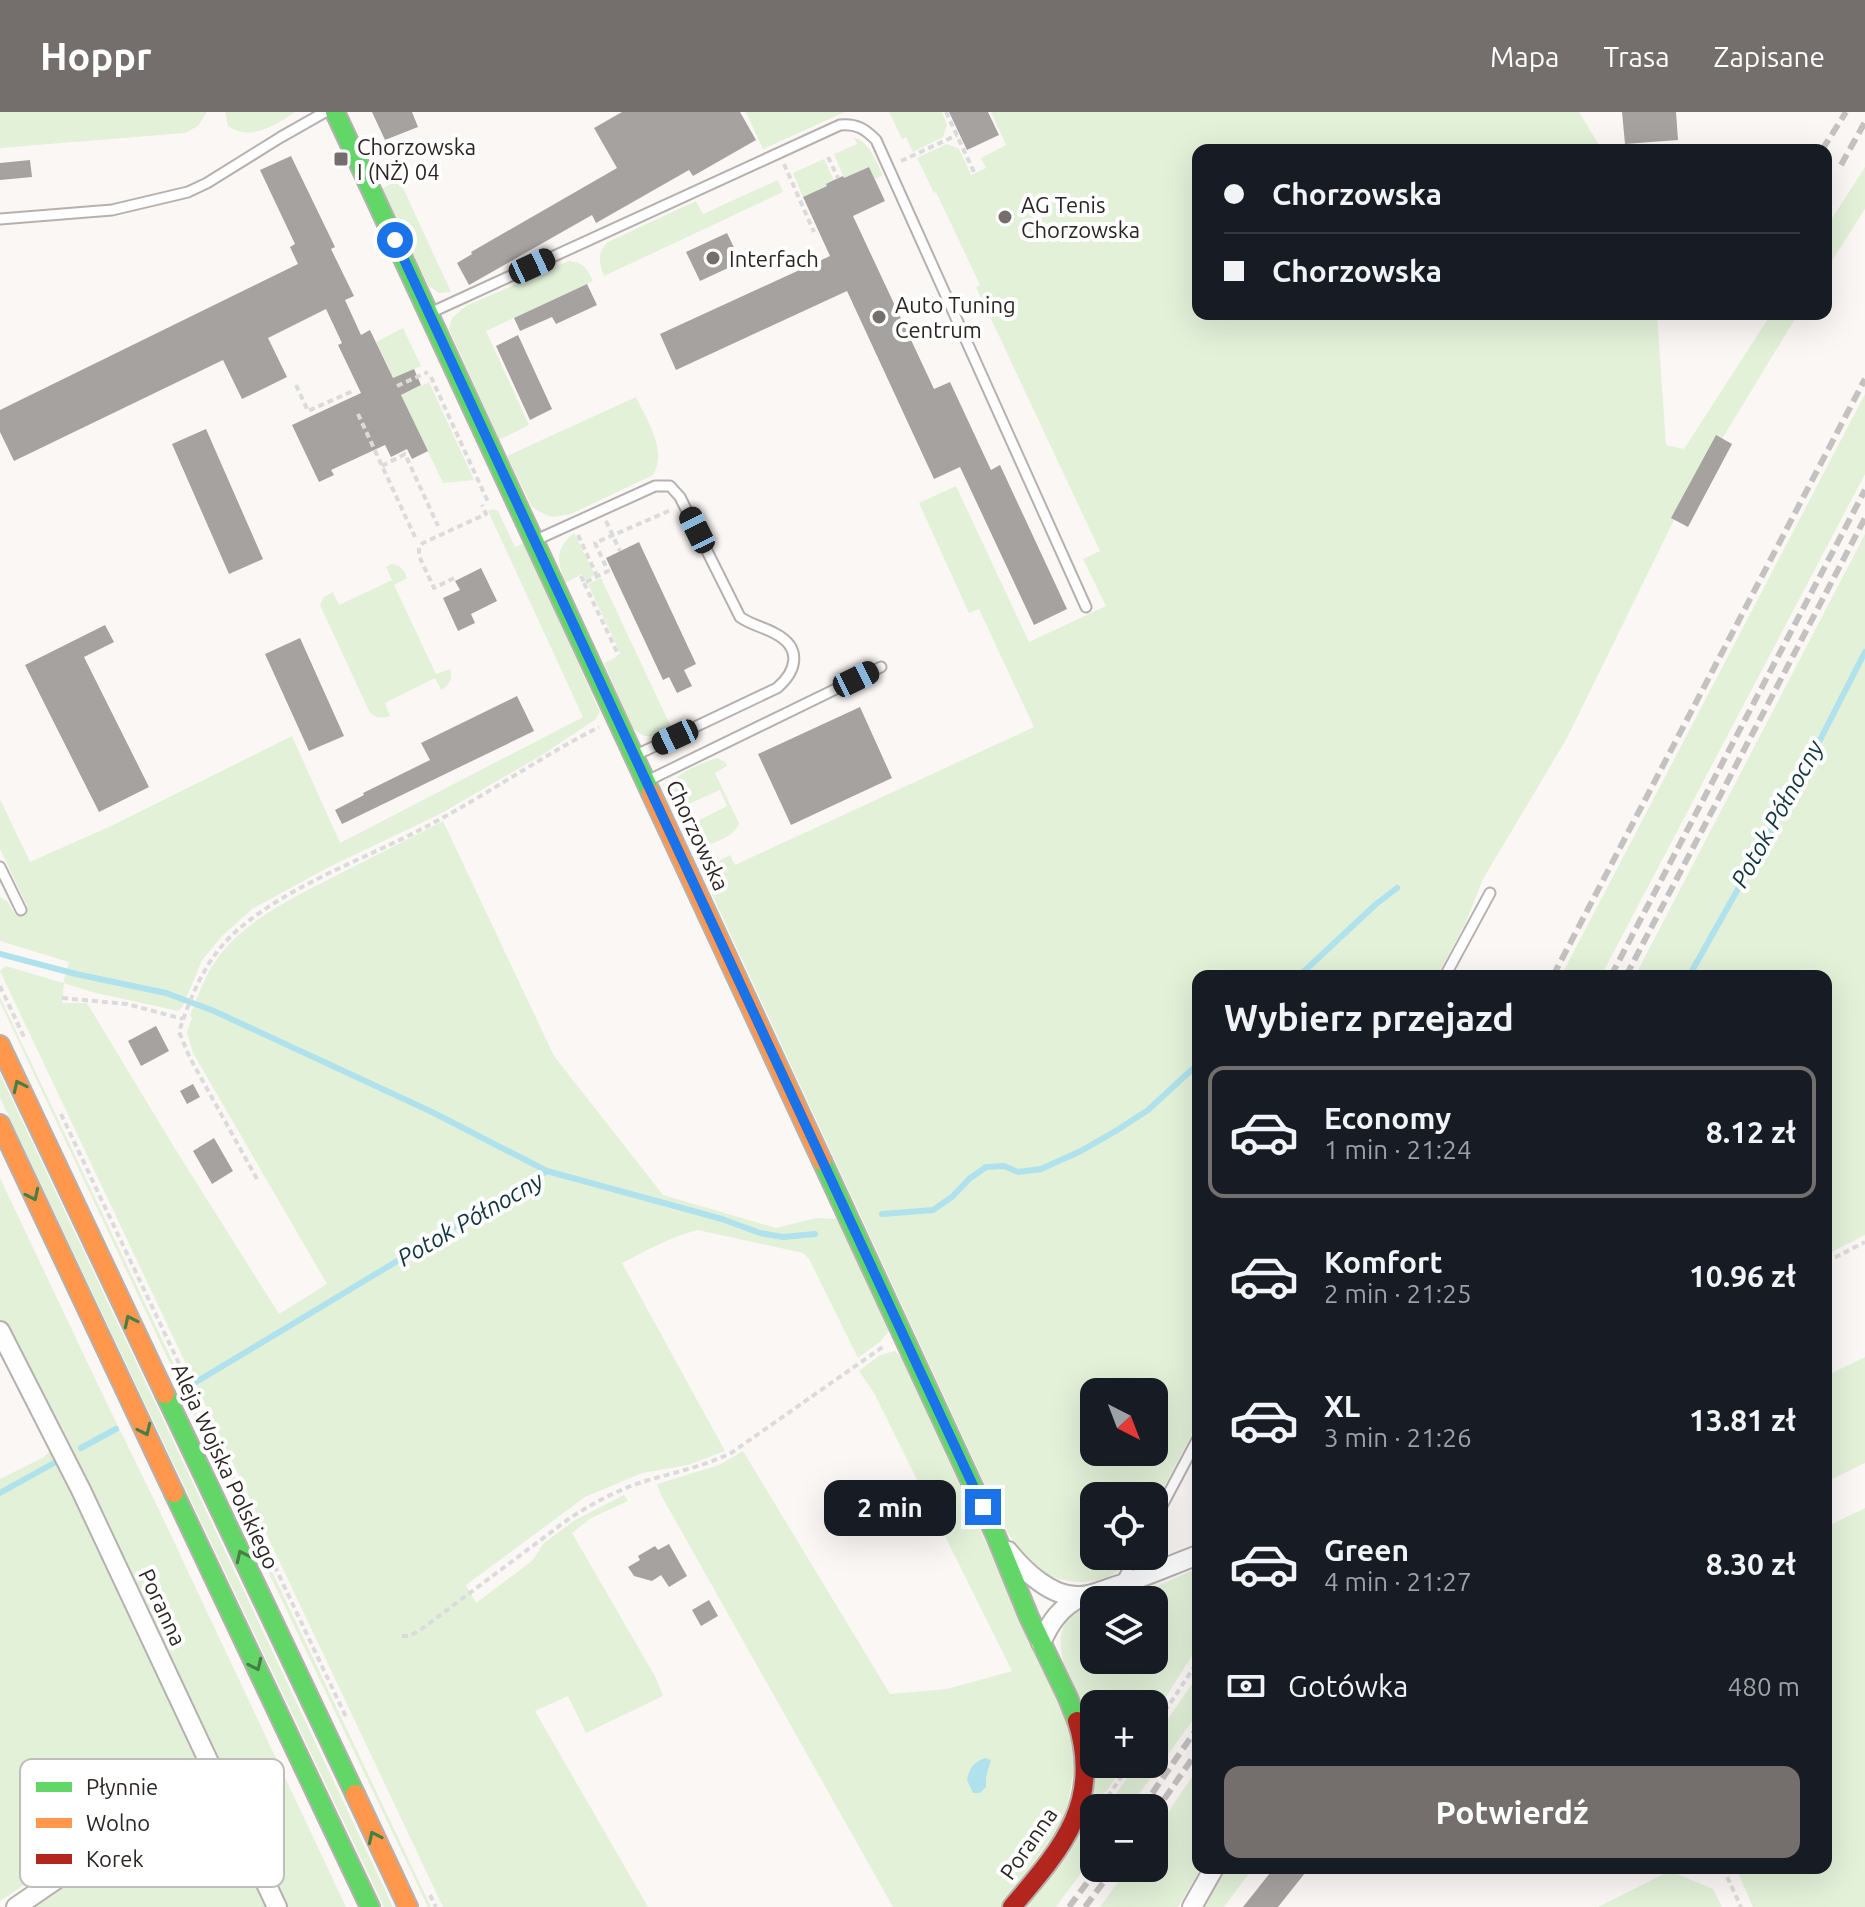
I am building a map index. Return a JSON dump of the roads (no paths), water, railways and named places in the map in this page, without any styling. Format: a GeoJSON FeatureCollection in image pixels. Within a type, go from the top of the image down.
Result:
{"type":"FeatureCollection","features":[{"type":"Feature","properties":{"kind":"street","name":"Chorzowska"},"geometry":{"type":"LineString","coordinates":[[335,112],[996,1536]]}},
{"type":"Feature","properties":{"kind":"street","name":"Aleja Wojska Polskiego"},"geometry":{"type":"LineString","coordinates":[[0,1045],[408,1907]]}},
{"type":"Feature","properties":{"kind":"street"},"geometry":{"type":"LineString","coordinates":[[0,1124],[370,1907]]}},
{"type":"Feature","properties":{"kind":"street","name":"Poranna"},"geometry":{"type":"LineString","coordinates":[[0,1331],[81,1490],[208,1759]]}},
{"type":"Feature","properties":{"kind":"street"},"geometry":{"type":"LineString","coordinates":[[996,1536],[1022,1569],[1042,1583],[1080,1597]]}},
{"type":"Feature","properties":{"kind":"street","name":"Poranna"},"geometry":{"type":"LineString","coordinates":[[996,1536],[1041,1643],[1071,1702],[1081,1729],[1086,1757],[1077,1817],[1059,1848],[1012,1907]]}},
{"type":"Feature","properties":{"kind":"street"},"geometry":{"type":"LineString","coordinates":[[1119,1586],[1192,1557]]}},
{"type":"Feature","properties":{"kind":"street"},"geometry":{"type":"LineString","coordinates":[[1041,1643],[1060,1612],[1080,1598]]}},
{"type":"Feature","properties":{"kind":"street"},"geometry":{"type":"LineString","coordinates":[[1192,1907],[1211,1874]]}},
{"type":"Feature","properties":{"kind":"street"},"geometry":{"type":"LineString","coordinates":[[16,1907],[45,1887]]}},
{"type":"Feature","properties":{"kind":"street","name":"Poranna"},"geometry":{"type":"LineString","coordinates":[[268,1887],[277,1907]]}},
{"type":"Feature","properties":{"kind":"lane"},"geometry":{"type":"LineString","coordinates":[[0,219],[112,210],[188,192],[325,112]]}},
{"type":"Feature","properties":{"kind":"lane"},"geometry":{"type":"LineString","coordinates":[[429,314],[840,125],[859,126],[876,140],[1086,607]]}},
{"type":"Feature","properties":{"kind":"lane"},"geometry":{"type":"LineString","coordinates":[[534,540],[655,486],[670,486],[684,504],[740,617],[787,642],[795,660],[793,670],[777,688],[635,756]]}},
{"type":"Feature","properties":{"kind":"lane"},"geometry":{"type":"LineString","coordinates":[[646,781],[881,667]]}},
{"type":"Feature","properties":{"kind":"lane"},"geometry":{"type":"LineString","coordinates":[[0,867],[3,880],[21,910]]}},
{"type":"Feature","properties":{"kind":"lane"},"geometry":{"type":"LineString","coordinates":[[1448,970],[1490,893]]}},
{"type":"Feature","properties":{"kind":"lane"},"geometry":{"type":"LineString","coordinates":[[1168,1495],[1192,1449]]}},
{"type":"Feature","properties":{"kind":"lane"},"geometry":{"type":"LineString","coordinates":[[1119,1586],[1128,1570]]}},
{"type":"Feature","properties":{"kind":"water"},"geometry":{"type":"Polygon","coordinates":[[[985,1758],[991,1760],[986,1787],[980,1793],[973,1793],[967,1780],[969,1772],[985,1758]]]}},
{"type":"Feature","properties":{"kind":"waterway","name":"Potok Północny"},"geometry":{"type":"LineString","coordinates":[[1692,970],[1801,777],[1865,652]]}},
{"type":"Feature","properties":{"kind":"waterway","name":"Potok Północny"},"geometry":{"type":"LineString","coordinates":[[1305,970],[1397,888]]}},
{"type":"Feature","properties":{"kind":"waterway"},"geometry":{"type":"LineString","coordinates":[[0,954],[166,993],[214,1011],[432,1112],[547,1171]]}},
{"type":"Feature","properties":{"kind":"waterway","name":"Potok Północny"},"geometry":{"type":"LineString","coordinates":[[882,1214],[933,1210],[986,1167],[1004,1166],[1018,1172],[1041,1169],[1081,1151],[1148,1110],[1192,1070]]}},
{"type":"Feature","properties":{"kind":"waterway","name":"Potok Północny"},"geometry":{"type":"LineString","coordinates":[[196,1382],[547,1171],[722,1219],[760,1233],[783,1237],[815,1234]]}},
{"type":"Feature","properties":{"kind":"waterway","name":"Potok Północny"},"geometry":{"type":"LineString","coordinates":[[81,1448],[116,1429]]}},
{"type":"Feature","properties":{"kind":"waterway","name":"Potok Północny"},"geometry":{"type":"LineString","coordinates":[[0,1493],[54,1463]]}},
{"type":"Feature","properties":{"kind":"railway"},"geometry":{"type":"LineString","coordinates":[[1826,144],[1846,112]]}},
{"type":"Feature","properties":{"kind":"railway"},"geometry":{"type":"LineString","coordinates":[[1841,165],[1865,122]]}},
{"type":"Feature","properties":{"kind":"railway"},"geometry":{"type":"LineString","coordinates":[[1556,970],[1865,379]]}},
{"type":"Feature","properties":{"kind":"railway"},"geometry":{"type":"LineString","coordinates":[[1614,970],[1865,490]]}},
{"type":"Feature","properties":{"kind":"railway"},"geometry":{"type":"LineString","coordinates":[[1629,970],[1865,518]]}},
{"type":"Feature","properties":{"kind":"railway"},"geometry":{"type":"LineString","coordinates":[[1152,1794],[1192,1736]]}},
{"type":"Feature","properties":{"kind":"railway"},"geometry":{"type":"LineString","coordinates":[[1168,1794],[1192,1759]]}},
{"type":"Feature","properties":{"kind":"railway"},"geometry":{"type":"LineString","coordinates":[[1069,1907],[1088,1882]]}},
{"type":"Feature","properties":{"kind":"railway"},"geometry":{"type":"LineString","coordinates":[[1085,1907],[1104,1882]]}},
{"type":"Feature","properties":{"kind":"place","name":"Chorzowska I (NŻ) 04"},"geometry":{"type":"Point","coordinates":[341,159]}},
{"type":"Feature","properties":{"kind":"place","name":"AG Tenis Chorzowska"},"geometry":{"type":"Point","coordinates":[1005,217]}},
{"type":"Feature","properties":{"kind":"place","name":"Interfach"},"geometry":{"type":"Point","coordinates":[713,258]}},
{"type":"Feature","properties":{"kind":"place","name":"Auto Tuning Centrum"},"geometry":{"type":"Point","coordinates":[879,317]}}]}
